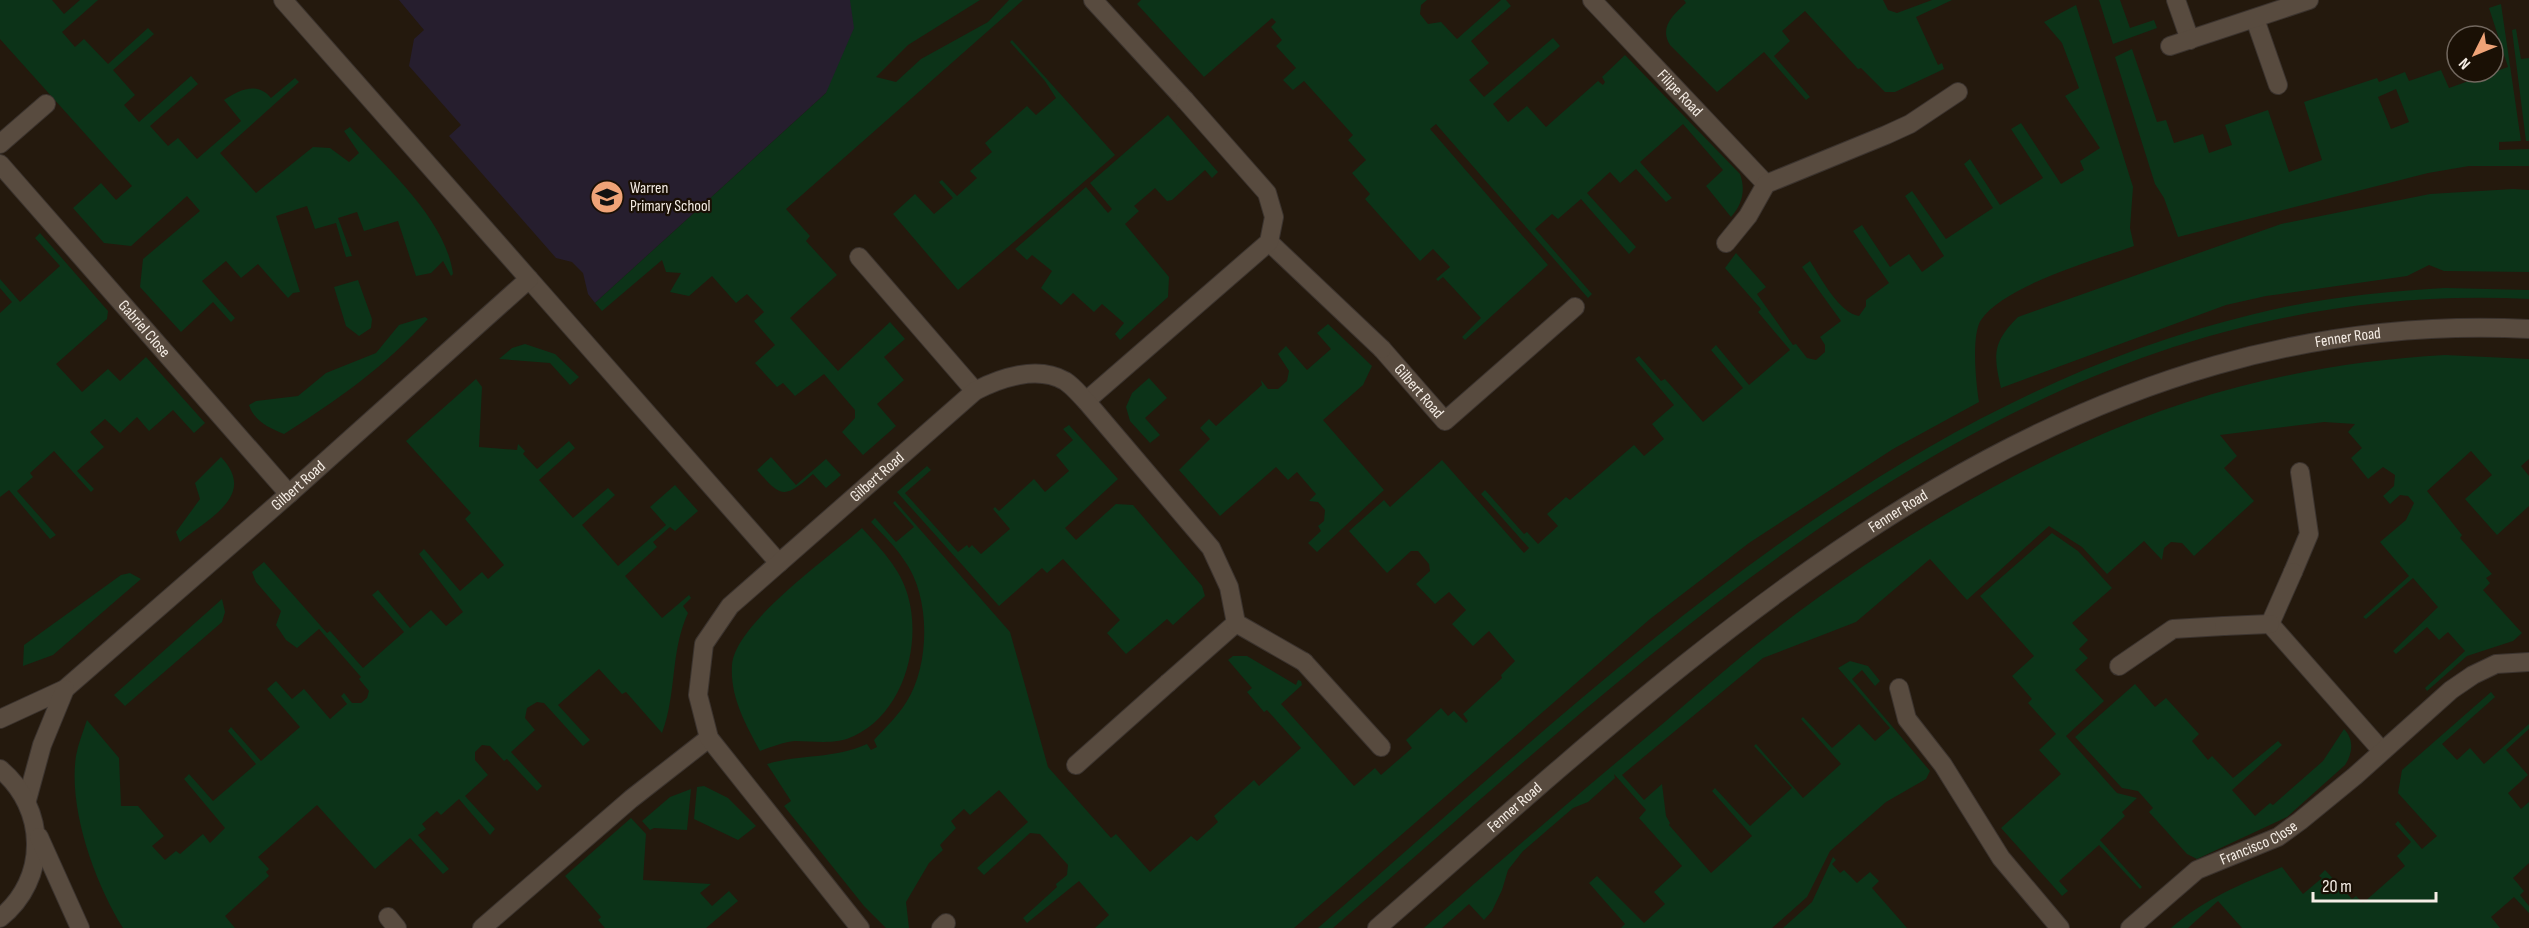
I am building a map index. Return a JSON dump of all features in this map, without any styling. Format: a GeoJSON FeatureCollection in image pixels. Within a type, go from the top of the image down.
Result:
{"type":"FeatureCollection","features":[{"type":"Feature","properties":{"kind":"street"},"geometry":{"type":"LineString","coordinates":[[283,0],[779,563]]}},
{"type":"Feature","properties":{"kind":"street"},"geometry":{"type":"LineString","coordinates":[[1086,400],[1269,242],[1274,217],[1267,193],[1093,0]]}},
{"type":"Feature","properties":{"kind":"street","name":"Filipe Road"},"geometry":{"type":"LineString","coordinates":[[1592,0],[1766,184]]}},
{"type":"Feature","properties":{"kind":"street"},"geometry":{"type":"LineString","coordinates":[[2176,0],[2190,40]]}},
{"type":"Feature","properties":{"kind":"street"},"geometry":{"type":"LineString","coordinates":[[2170,46],[2308,0]]}},
{"type":"Feature","properties":{"kind":"street"},"geometry":{"type":"LineString","coordinates":[[2255,19],[2278,85]]}},
{"type":"Feature","properties":{"kind":"street"},"geometry":{"type":"LineString","coordinates":[[1726,243],[1748,216],[1766,184],[1910,124],[1958,92]]}},
{"type":"Feature","properties":{"kind":"street"},"geometry":{"type":"LineString","coordinates":[[0,144],[46,104]]}},
{"type":"Feature","properties":{"kind":"street","name":"Gabriel Close"},"geometry":{"type":"LineString","coordinates":[[0,164],[289,494]]}},
{"type":"Feature","properties":{"kind":"street","name":"Gilbert Road"},"geometry":{"type":"LineString","coordinates":[[1269,242],[1382,349],[1445,420],[1575,308]]}},
{"type":"Feature","properties":{"kind":"street"},"geometry":{"type":"LineString","coordinates":[[859,257],[975,391]]}},
{"type":"Feature","properties":{"kind":"street","name":"Gilbert Road"},"geometry":{"type":"LineString","coordinates":[[0,719],[65,689],[289,494],[529,279]]}},
{"type":"Feature","properties":{"kind":"street","name":"Fenner Road"},"geometry":{"type":"LineString","coordinates":[[1377,928],[1612,722],[1728,631],[1881,520],[1998,451],[2152,384],[2234,360],[2327,338],[2438,327],[2529,329]]}},
{"type":"Feature","properties":{"kind":"street","name":"Gilbert Road"},"geometry":{"type":"LineString","coordinates":[[860,928],[709,738],[698,695],[704,644],[730,606],[975,391],[996,380],[1018,375],[1042,375],[1065,381],[1086,400],[1211,548],[1229,587],[1236,623]]}},
{"type":"Feature","properties":{"kind":"street"},"geometry":{"type":"LineString","coordinates":[[2270,624],[2309,534],[2300,472]]}},
{"type":"Feature","properties":{"kind":"street"},"geometry":{"type":"LineString","coordinates":[[1076,765],[1236,623],[1304,662],[1381,747]]}},
{"type":"Feature","properties":{"kind":"street"},"geometry":{"type":"LineString","coordinates":[[2119,666],[2173,629],[2270,624]]}},
{"type":"Feature","properties":{"kind":"street"},"geometry":{"type":"LineString","coordinates":[[2270,624],[2382,750]]}},
{"type":"Feature","properties":{"kind":"street","name":"Francisco Close"},"geometry":{"type":"LineString","coordinates":[[2130,928],[2198,870],[2278,837],[2355,776],[2382,750],[2473,675],[2496,664],[2529,662]]}},
{"type":"Feature","properties":{"kind":"street"},"geometry":{"type":"LineString","coordinates":[[1899,688],[1907,719],[1943,765],[2001,858],[2060,928]]}},
{"type":"Feature","properties":{"kind":"street","name":"Gilbert Road"},"geometry":{"type":"LineString","coordinates":[[27,800],[42,744],[65,689]]}},
{"type":"Feature","properties":{"kind":"street"},"geometry":{"type":"LineString","coordinates":[[482,928],[631,799],[709,738]]}},
{"type":"Feature","properties":{"kind":"street"},"geometry":{"type":"LineString","coordinates":[[0,769],[12,778],[27,800],[37,832],[80,928]]}},
{"type":"Feature","properties":{"kind":"street"},"geometry":{"type":"LineString","coordinates":[[0,918],[12,909],[27,886],[36,860],[37,832]]}},
{"type":"Feature","properties":{"kind":"shaded area","name":"Warren Primary School"},"geometry":{"type":"Polygon","coordinates":[[[399,0],[938,0],[826,93],[595,303],[588,294],[583,273],[572,262],[556,258],[449,136],[461,125],[409,66],[414,39],[424,30],[399,0]]]}},
{"type":"Feature","properties":{"kind":"green space"},"geometry":{"type":"Polygon","coordinates":[[[0,0],[52,0],[64,14],[80,0],[98,0],[62,32],[75,47],[84,39],[108,64],[148,28],[154,34],[113,70],[135,95],[124,105],[139,122],[191,76],[198,84],[150,126],[168,146],[178,138],[197,159],[241,121],[224,100],[248,89],[260,90],[271,98],[295,78],[299,82],[220,153],[256,193],[313,147],[330,148],[349,162],[359,153],[344,131],[350,127],[427,214],[439,233],[453,274],[451,276],[443,261],[431,273],[416,276],[398,221],[364,231],[357,212],[338,218],[352,256],[346,257],[336,223],[315,229],[307,206],[276,216],[300,292],[293,293],[288,298],[258,264],[241,278],[226,261],[202,281],[235,318],[231,322],[213,302],[181,332],[140,287],[143,259],[200,211],[187,196],[131,246],[104,243],[73,208],[101,183],[116,200],[132,186],[0,39],[0,0]]]}},
{"type":"Feature","properties":{"kind":"green space"},"geometry":{"type":"Polygon","coordinates":[[[850,0],[980,0],[908,45],[876,77],[896,82],[921,59],[988,22],[1009,0],[1023,0],[786,209],[810,236],[806,241],[837,275],[790,318],[838,371],[890,322],[905,339],[884,357],[904,380],[877,404],[896,426],[863,455],[842,432],[855,418],[855,410],[824,374],[795,396],[783,383],[777,387],[755,363],[775,345],[754,321],[764,312],[747,294],[736,303],[712,276],[689,296],[670,292],[681,273],[666,272],[662,260],[602,311],[595,303],[826,93],[854,28],[850,0]]]}},
{"type":"Feature","properties":{"kind":"green space"},"geometry":{"type":"Polygon","coordinates":[[[1141,0],[1427,0],[1421,5],[1420,14],[1428,24],[1441,22],[1457,39],[1501,0],[1506,0],[1511,6],[1471,41],[1489,63],[1469,80],[1484,97],[1553,38],[1560,46],[1493,104],[1508,122],[1527,106],[1546,127],[1598,81],[1603,85],[1605,82],[1602,77],[1625,55],[1740,174],[1743,191],[1740,202],[1731,217],[1706,186],[1723,170],[1683,124],[1640,162],[1672,198],[1666,202],[1636,169],[1620,183],[1610,172],[1587,193],[1636,247],[1629,254],[1581,199],[1558,219],[1552,214],[1535,229],[1592,294],[1588,298],[1436,124],[1430,129],[1548,265],[1465,340],[1462,337],[1481,318],[1443,277],[1438,281],[1436,279],[1450,267],[1433,249],[1420,261],[1365,199],[1370,194],[1352,173],[1366,160],[1348,140],[1353,135],[1304,81],[1293,90],[1283,80],[1296,68],[1276,46],[1282,40],[1271,27],[1276,22],[1272,18],[1204,77],[1137,4],[1141,0]]]}},
{"type":"Feature","properties":{"kind":"green space"},"geometry":{"type":"Polygon","coordinates":[[[1684,0],[1883,0],[1888,10],[1897,13],[1932,0],[1952,0],[1916,17],[1938,65],[1942,63],[1944,69],[1895,92],[1885,92],[1861,68],[1858,69],[1805,11],[1782,31],[1790,41],[1774,56],[1810,97],[1806,100],[1764,52],[1717,92],[1670,45],[1667,39],[1669,22],[1686,3],[1684,0]]]}},
{"type":"Feature","properties":{"kind":"green space"},"geometry":{"type":"Polygon","coordinates":[[[2099,0],[2120,0],[2130,28],[2154,20],[2157,28],[2113,44],[2099,0]]]}},
{"type":"Feature","properties":{"kind":"green space"},"geometry":{"type":"Polygon","coordinates":[[[2501,4],[2504,24],[2494,24],[2489,8],[2501,4]]]}},
{"type":"Feature","properties":{"kind":"green space"},"geometry":{"type":"Polygon","coordinates":[[[2076,5],[2133,187],[2130,228],[2134,246],[2029,285],[1992,308],[1981,320],[1976,337],[1975,360],[1979,402],[1893,449],[1749,543],[1650,619],[1294,928],[1095,928],[1109,915],[1079,881],[1027,923],[1023,918],[1057,887],[1056,884],[1067,875],[1068,865],[1040,834],[1030,833],[984,875],[977,868],[1028,822],[999,790],[970,815],[964,809],[951,821],[956,828],[940,845],[943,850],[929,863],[906,902],[909,928],[886,928],[864,906],[784,806],[791,801],[767,764],[843,752],[867,744],[871,750],[877,747],[874,740],[900,712],[915,686],[923,650],[924,630],[919,592],[904,560],[871,522],[875,518],[896,542],[914,527],[893,503],[895,501],[1010,632],[1048,767],[1111,838],[1116,834],[1150,872],[1191,836],[1197,841],[1218,822],[1214,816],[1254,780],[1259,786],[1301,748],[1267,710],[1264,712],[1247,692],[1252,688],[1228,660],[1233,656],[1247,656],[1296,685],[1298,680],[1301,681],[1302,685],[1281,704],[1354,786],[1375,768],[1381,775],[1412,748],[1406,740],[1441,708],[1448,716],[1454,711],[1466,723],[1468,721],[1463,714],[1502,678],[1501,675],[1515,661],[1489,631],[1473,646],[1452,624],[1466,610],[1449,592],[1435,604],[1416,584],[1430,571],[1429,564],[1418,551],[1411,551],[1387,573],[1349,531],[1384,500],[1390,507],[1442,460],[1524,553],[1529,548],[1481,494],[1485,490],[1524,534],[1527,532],[1538,544],[1558,526],[1547,514],[1566,497],[1570,500],[1634,445],[1644,456],[1664,439],[1652,424],[1674,405],[1635,359],[1639,356],[1661,381],[1665,379],[1703,422],[1743,388],[1711,350],[1716,345],[1749,385],[1790,350],[1758,312],[1761,309],[1725,268],[1736,253],[1766,287],[1757,294],[1793,345],[1796,344],[1807,358],[1816,360],[1825,352],[1825,345],[1820,337],[1841,321],[1802,267],[1810,261],[1844,309],[1859,316],[1866,306],[1866,300],[1889,283],[1853,231],[1862,225],[1890,267],[1909,254],[1922,272],[1944,256],[1905,196],[1912,191],[1946,239],[1993,208],[1964,164],[1970,159],[2000,205],[2043,178],[2011,129],[2021,123],[2061,184],[2084,170],[2080,161],[2100,148],[2065,96],[2079,88],[2062,43],[2044,22],[2076,5]]]}},
{"type":"Feature","properties":{"kind":"green space"},"geometry":{"type":"Polygon","coordinates":[[[2516,29],[2521,59],[2529,58],[2529,141],[2526,141],[2512,30],[2516,29]]]}},
{"type":"Feature","properties":{"kind":"green space"},"geometry":{"type":"Polygon","coordinates":[[[2505,31],[2521,141],[2499,142],[2499,150],[2529,149],[2529,166],[2469,166],[2428,173],[2178,237],[2164,198],[2155,184],[2115,57],[2132,49],[2157,122],[2166,120],[2174,143],[2203,134],[2209,153],[2232,145],[2225,125],[2268,110],[2289,172],[2322,160],[2304,102],[2377,78],[2379,82],[2405,72],[2409,81],[2441,70],[2445,84],[2449,88],[2460,84],[2505,84],[2505,68],[2508,67],[2505,58],[2505,31]],[[2396,89],[2378,97],[2391,129],[2409,122],[2396,89]]]}},
{"type":"Feature","properties":{"kind":"green space"},"geometry":{"type":"Polygon","coordinates":[[[1012,40],[1115,155],[958,290],[893,214],[915,194],[934,214],[953,198],[939,182],[942,180],[957,196],[977,178],[970,171],[992,152],[985,143],[1027,106],[1036,115],[1056,98],[1045,81],[1010,42],[1012,40]]]}},
{"type":"Feature","properties":{"kind":"green space"},"geometry":{"type":"Polygon","coordinates":[[[1168,115],[1218,172],[1212,178],[1205,170],[1172,200],[1167,201],[1155,188],[1134,206],[1139,211],[1125,224],[1169,277],[1168,297],[1120,340],[1115,334],[1124,323],[1102,304],[1094,312],[1073,293],[1061,305],[1041,288],[1052,271],[1032,255],[1027,260],[1015,249],[1086,187],[1108,213],[1112,209],[1090,183],[1168,115]]]}},
{"type":"Feature","properties":{"kind":"green space"},"geometry":{"type":"Polygon","coordinates":[[[2529,190],[2529,272],[2444,271],[2429,265],[2407,276],[2266,296],[2226,305],[2001,388],[1996,357],[1997,349],[2004,334],[2018,317],[2281,224],[2430,194],[2529,190]]]}},
{"type":"Feature","properties":{"kind":"green space"},"geometry":{"type":"Polygon","coordinates":[[[40,233],[108,311],[107,319],[56,364],[82,392],[108,369],[120,381],[146,357],[205,423],[194,433],[173,410],[149,431],[137,417],[120,433],[105,419],[90,432],[104,447],[77,471],[94,489],[91,492],[54,451],[30,473],[33,477],[17,491],[56,535],[50,539],[9,490],[0,497],[0,313],[12,302],[0,288],[0,279],[20,302],[60,266],[35,238],[40,233]]]}},
{"type":"Feature","properties":{"kind":"green space"},"geometry":{"type":"Polygon","coordinates":[[[358,280],[372,319],[371,328],[359,336],[346,326],[334,287],[358,280]]]}},
{"type":"Feature","properties":{"kind":"green space"},"geometry":{"type":"Polygon","coordinates":[[[2445,288],[2529,290],[2529,299],[2349,307],[2181,345],[2023,408],[1875,492],[1733,590],[1597,699],[1333,928],[1318,928],[1530,742],[1639,651],[1751,564],[1868,484],[1990,414],[2118,356],[2254,314],[2349,296],[2445,288]]]}},
{"type":"Feature","properties":{"kind":"green space"},"geometry":{"type":"Polygon","coordinates":[[[425,317],[428,319],[378,367],[323,409],[284,434],[263,423],[251,411],[249,405],[256,401],[298,396],[326,373],[376,353],[399,325],[425,317]]]}},
{"type":"Feature","properties":{"kind":"green space"},"geometry":{"type":"Polygon","coordinates":[[[1328,324],[1372,366],[1363,385],[1323,420],[1384,490],[1317,552],[1308,543],[1321,531],[1318,526],[1324,521],[1325,510],[1318,502],[1309,501],[1316,494],[1297,472],[1288,480],[1276,467],[1220,516],[1179,470],[1210,439],[1200,428],[1209,419],[1216,426],[1262,385],[1261,380],[1268,389],[1278,389],[1287,381],[1289,371],[1278,354],[1286,346],[1307,370],[1331,349],[1317,333],[1328,324]]]}},
{"type":"Feature","properties":{"kind":"green space"},"geometry":{"type":"Polygon","coordinates":[[[525,344],[555,354],[579,377],[570,385],[550,363],[499,359],[512,348],[525,344]]]}},
{"type":"Feature","properties":{"kind":"green space"},"geometry":{"type":"Polygon","coordinates":[[[2445,355],[2529,359],[2529,459],[2521,466],[2529,476],[2529,506],[2497,535],[2465,499],[2492,475],[2471,451],[2427,491],[2462,535],[2460,538],[2492,574],[2486,578],[2490,583],[2483,590],[2522,633],[2513,641],[2467,656],[2427,691],[2425,688],[2465,651],[2448,632],[2439,640],[2427,627],[2396,654],[2393,651],[2438,607],[2413,578],[2366,619],[2363,617],[2409,576],[2380,542],[2406,520],[2414,503],[2408,496],[2400,495],[2390,504],[2383,496],[2394,486],[2395,475],[2383,467],[2368,479],[2351,458],[2362,448],[2348,432],[2355,424],[2324,422],[2220,435],[2237,456],[2224,468],[2254,501],[2194,556],[2182,543],[2171,542],[2164,548],[2162,560],[2144,541],[2107,574],[2082,547],[2049,526],[1967,600],[1930,559],[1856,622],[1763,658],[1622,775],[1644,800],[1662,784],[1669,825],[1711,873],[1752,836],[1712,791],[1715,788],[1750,826],[1792,788],[1754,746],[1756,744],[1803,798],[1841,764],[1801,719],[1803,717],[1832,748],[1859,724],[1875,741],[1890,728],[1838,668],[1850,661],[1868,666],[1880,681],[1875,686],[1862,670],[1852,679],[1930,771],[1926,779],[1886,802],[1830,851],[1807,897],[1772,928],[1621,928],[1625,924],[1589,883],[1597,876],[1644,923],[1665,904],[1654,892],[1682,866],[1639,818],[1646,810],[1614,774],[1615,778],[1588,802],[1573,808],[1523,851],[1508,870],[1492,911],[1484,920],[1469,904],[1442,928],[1424,928],[1753,647],[1806,606],[1863,567],[1922,528],[1983,493],[2046,460],[2110,431],[2174,406],[2289,375],[2393,359],[2445,355]]]}},
{"type":"Feature","properties":{"kind":"green space"},"geometry":{"type":"Polygon","coordinates":[[[1149,378],[1167,398],[1145,418],[1160,435],[1150,443],[1130,421],[1126,407],[1132,393],[1149,378]]]}},
{"type":"Feature","properties":{"kind":"green space"},"geometry":{"type":"Polygon","coordinates":[[[476,379],[482,387],[479,447],[517,450],[518,444],[525,451],[523,454],[537,469],[569,441],[575,448],[539,480],[573,518],[608,488],[615,495],[582,525],[618,566],[666,525],[650,507],[675,485],[698,511],[675,531],[670,527],[653,542],[657,547],[625,576],[662,618],[689,595],[691,598],[683,606],[688,613],[678,643],[670,703],[662,733],[626,692],[622,694],[599,669],[558,705],[590,740],[583,746],[544,703],[537,702],[527,708],[525,718],[535,730],[511,752],[542,786],[537,791],[507,759],[504,761],[490,746],[482,745],[475,752],[475,760],[488,775],[465,796],[495,829],[490,835],[459,799],[441,815],[437,811],[422,824],[426,829],[418,835],[449,869],[443,874],[410,838],[375,869],[317,805],[258,857],[269,869],[266,872],[269,876],[225,916],[235,928],[123,928],[94,868],[80,822],[76,799],[76,756],[87,720],[119,758],[121,806],[138,806],[164,836],[152,846],[165,860],[176,851],[180,854],[203,834],[210,843],[225,828],[184,779],[189,774],[213,801],[256,764],[228,731],[231,727],[261,761],[300,727],[267,689],[276,681],[292,699],[304,689],[330,719],[347,704],[341,696],[344,693],[352,703],[361,703],[367,698],[369,691],[359,679],[361,677],[319,629],[297,648],[286,640],[276,625],[281,611],[256,582],[252,572],[264,562],[327,633],[330,631],[363,668],[404,632],[372,595],[378,590],[410,628],[431,610],[446,626],[463,612],[419,554],[424,549],[460,591],[482,572],[488,579],[504,565],[465,519],[471,513],[406,441],[476,379]]]}},
{"type":"Feature","properties":{"kind":"green space"},"geometry":{"type":"Polygon","coordinates":[[[1069,425],[1118,479],[1065,528],[1076,540],[1116,504],[1133,505],[1202,586],[1205,596],[1173,625],[1167,619],[1126,654],[1107,633],[1120,620],[1063,559],[1047,573],[1042,568],[999,606],[897,492],[927,466],[931,470],[905,493],[958,552],[967,545],[969,548],[972,545],[981,554],[1010,529],[993,509],[995,507],[999,511],[1034,479],[1045,492],[1069,471],[1056,455],[1073,440],[1063,429],[1069,425]]]}},
{"type":"Feature","properties":{"kind":"green space"},"geometry":{"type":"Polygon","coordinates":[[[221,457],[231,471],[234,483],[232,495],[215,515],[180,542],[176,532],[200,499],[195,483],[221,457]]]}},
{"type":"Feature","properties":{"kind":"green space"},"geometry":{"type":"Polygon","coordinates":[[[771,457],[796,485],[826,459],[841,475],[826,488],[813,474],[796,488],[784,492],[772,486],[757,470],[771,457]]]}},
{"type":"Feature","properties":{"kind":"green space"},"geometry":{"type":"Polygon","coordinates":[[[862,528],[895,568],[908,596],[912,615],[912,635],[905,676],[885,711],[871,725],[854,736],[833,742],[795,741],[760,751],[744,720],[733,688],[732,665],[737,648],[766,611],[862,528]]]}},
{"type":"Feature","properties":{"kind":"green space"},"geometry":{"type":"Polygon","coordinates":[[[2052,533],[2078,551],[2112,588],[2072,623],[2088,640],[2079,649],[2088,658],[2075,670],[2104,701],[2066,736],[2117,793],[2137,798],[2122,812],[2125,816],[2100,840],[2142,887],[2140,889],[2099,845],[2059,881],[2068,891],[2062,896],[2001,828],[2061,774],[2039,750],[2056,734],[2028,703],[2032,699],[2012,676],[2034,656],[1980,596],[2052,533]]]}},
{"type":"Feature","properties":{"kind":"green space"},"geometry":{"type":"Polygon","coordinates":[[[130,573],[141,579],[53,655],[23,666],[24,645],[121,575],[130,573]]]}},
{"type":"Feature","properties":{"kind":"green space"},"geometry":{"type":"Polygon","coordinates":[[[222,599],[225,612],[222,622],[125,706],[114,695],[222,599]]]}},
{"type":"Feature","properties":{"kind":"green space"},"geometry":{"type":"Polygon","coordinates":[[[2135,684],[2155,707],[2166,698],[2199,734],[2192,741],[2208,760],[2212,756],[2233,778],[2278,741],[2282,745],[2232,790],[2255,816],[2270,803],[2273,805],[2323,761],[2344,729],[2350,737],[2350,756],[2345,765],[2287,817],[2197,859],[2187,854],[2149,812],[2153,808],[2138,791],[2122,788],[2075,737],[2135,684]]]}},
{"type":"Feature","properties":{"kind":"green space"},"geometry":{"type":"Polygon","coordinates":[[[2491,692],[2495,697],[2442,744],[2457,760],[2470,748],[2484,764],[2529,724],[2529,729],[2506,750],[2528,775],[2508,793],[2521,809],[2529,802],[2529,863],[2513,878],[2524,891],[2520,895],[2529,906],[2529,913],[2514,897],[2491,917],[2500,928],[2242,928],[2218,901],[2188,928],[2171,928],[2210,900],[2282,867],[2303,894],[2322,878],[2319,876],[2325,870],[2352,899],[2356,896],[2363,903],[2405,866],[2397,856],[2411,842],[2395,824],[2398,821],[2422,849],[2437,836],[2398,793],[2402,770],[2491,692]]]}},
{"type":"Feature","properties":{"kind":"green space"},"geometry":{"type":"Polygon","coordinates":[[[704,786],[728,798],[756,826],[738,840],[694,819],[697,787],[704,786]]]}},
{"type":"Feature","properties":{"kind":"green space"},"geometry":{"type":"Polygon","coordinates":[[[691,789],[687,830],[654,828],[650,830],[642,821],[670,797],[691,789]]]}},
{"type":"Feature","properties":{"kind":"green space"},"geometry":{"type":"Polygon","coordinates":[[[631,818],[646,834],[643,880],[711,884],[700,893],[712,906],[729,891],[738,901],[706,928],[605,928],[598,920],[601,917],[565,876],[631,818]]]}},
{"type":"Feature","properties":{"kind":"green space"},"geometry":{"type":"Polygon","coordinates":[[[1833,857],[1836,860],[1832,864],[1840,873],[1844,870],[1857,883],[1870,872],[1879,881],[1872,888],[1907,928],[1783,928],[1812,902],[1833,857]]]}},
{"type":"Feature","properties":{"kind":"place","name":"Warren Primary School"},"geometry":{"type":"Point","coordinates":[607,197]}}]}
